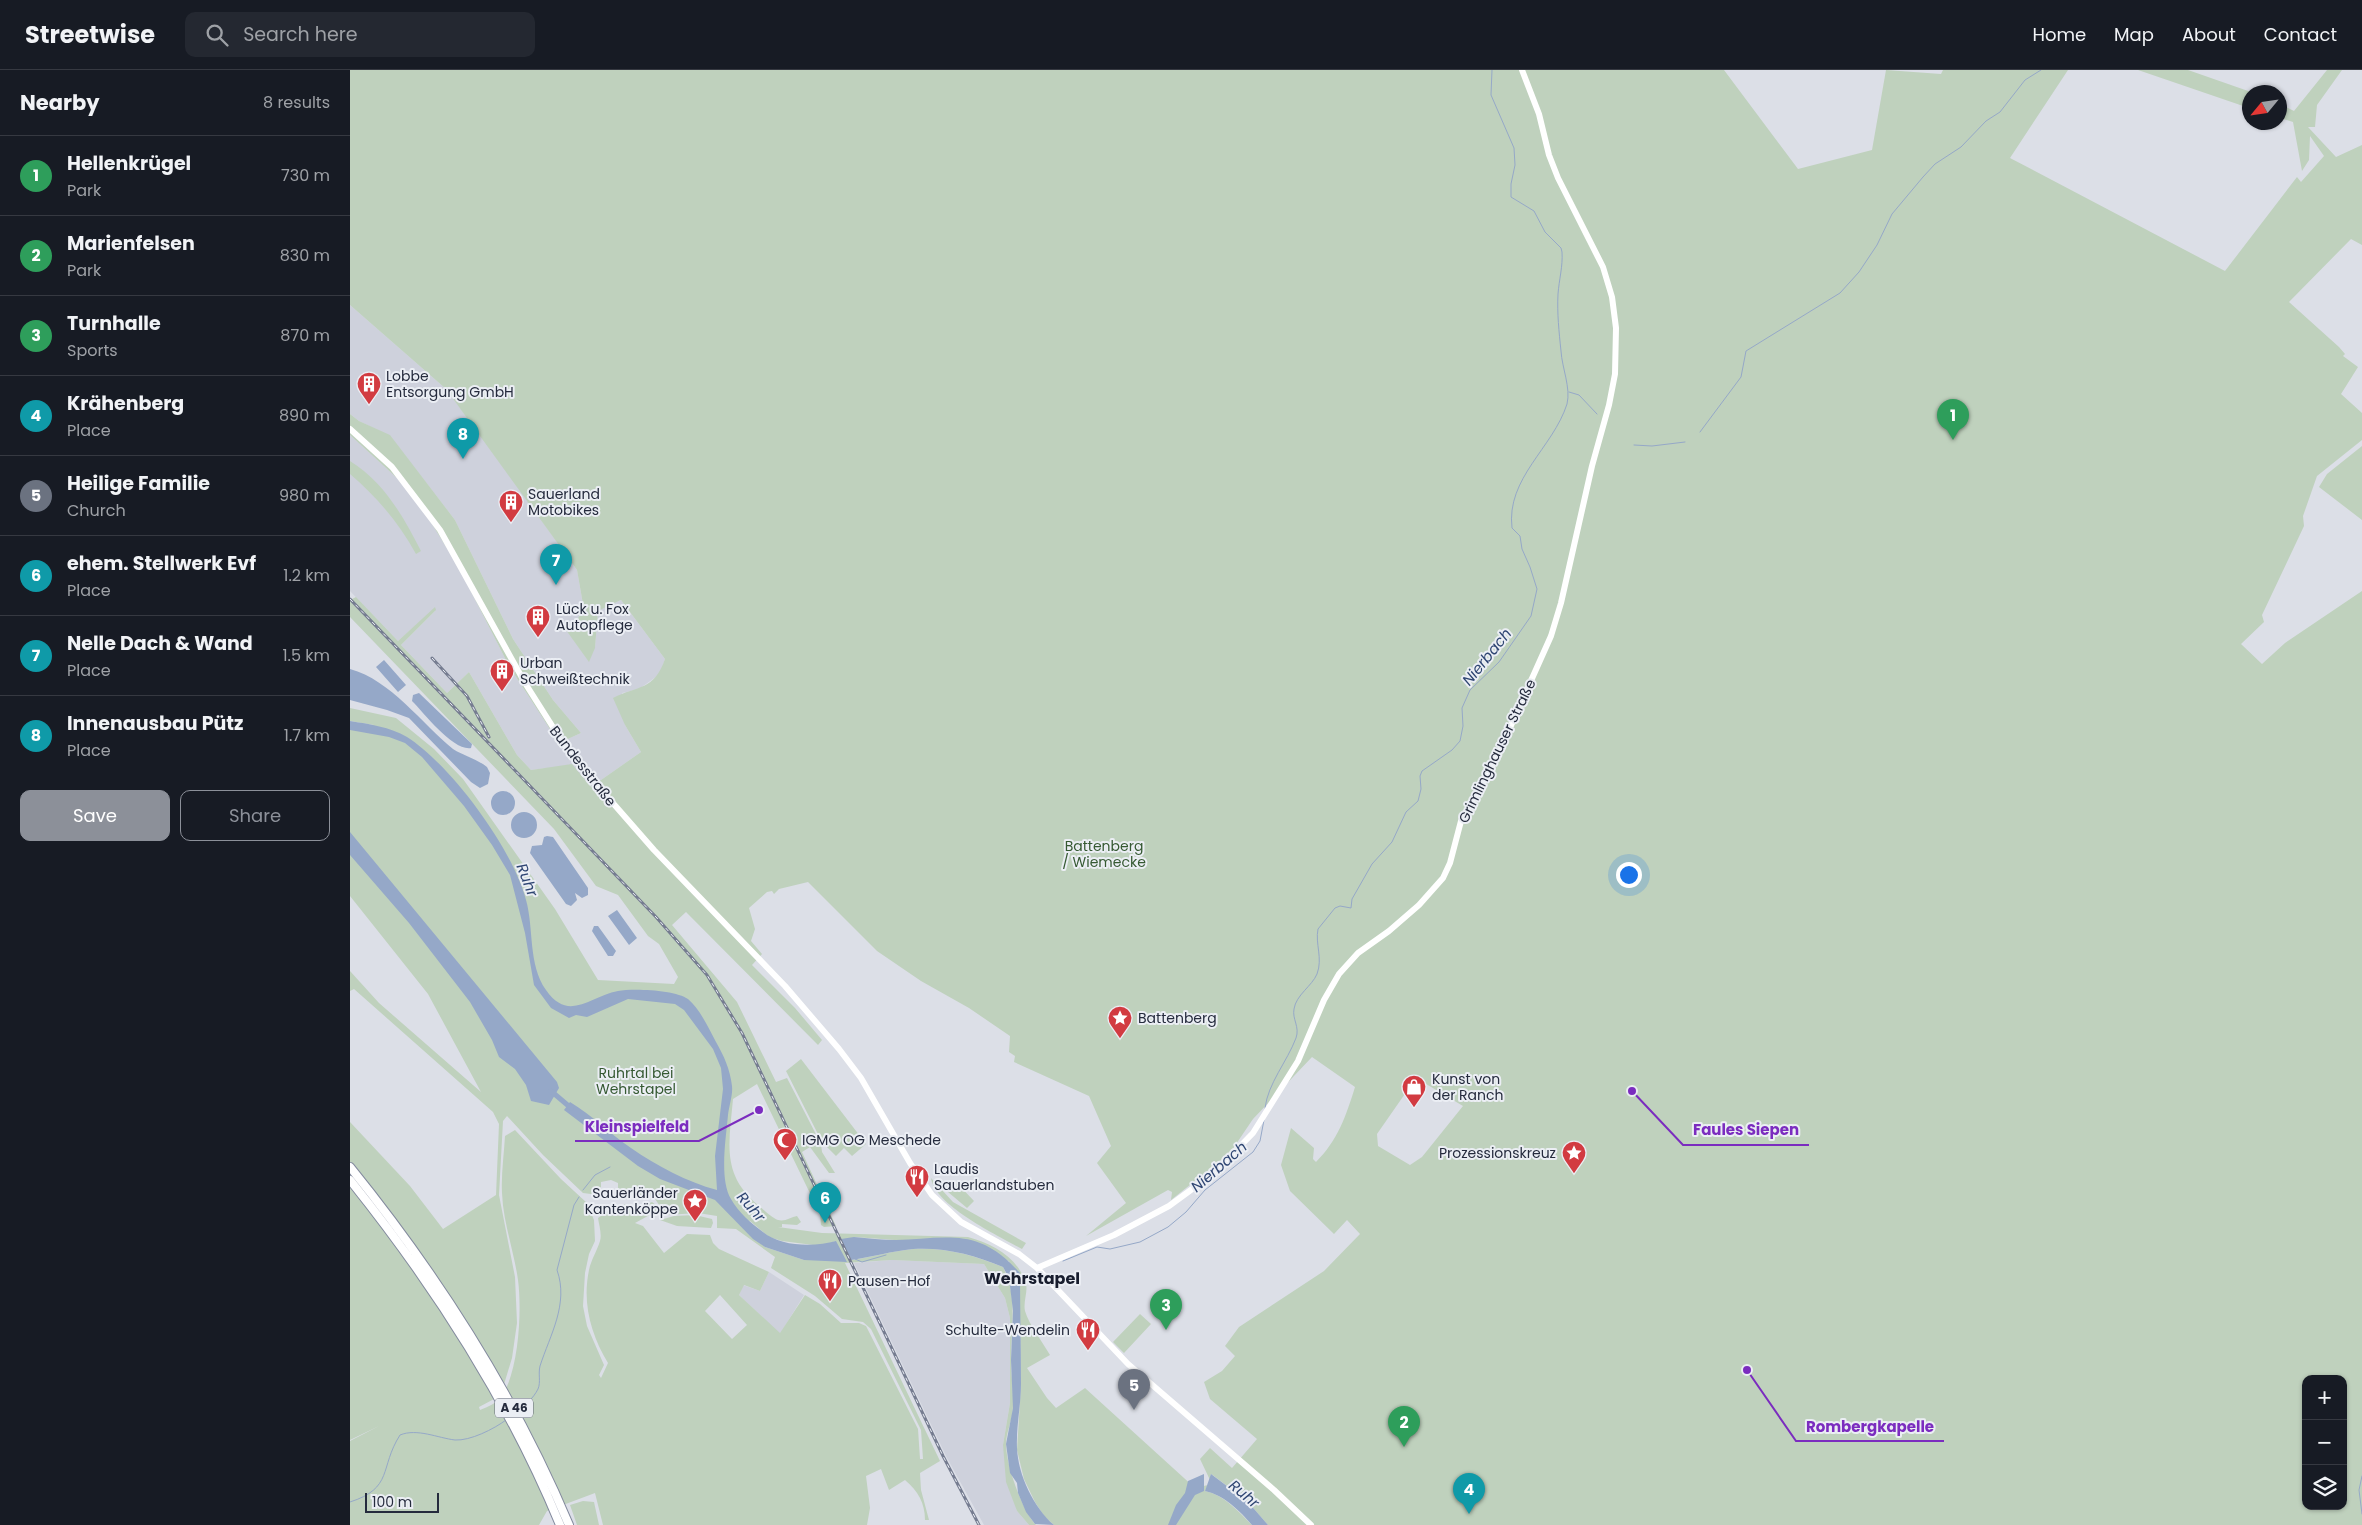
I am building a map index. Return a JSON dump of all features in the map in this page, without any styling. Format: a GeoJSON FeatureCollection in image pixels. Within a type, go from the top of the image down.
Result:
{"type":"FeatureCollection","features":[{"type":"Feature","properties":{"kind":"highway","name":"A 46"},"geometry":{"type":"LineString","coordinates":[[350,1167],[410,1244],[448,1298],[506,1393],[540,1460],[569,1525]]}},
{"type":"Feature","properties":{"kind":"highway","name":"A 46"},"geometry":{"type":"LineString","coordinates":[[350,1180],[412,1259],[458,1329],[516,1427],[560,1525]]}},
{"type":"Feature","properties":{"kind":"main road","name":"Grimlinghauser Straße"},"geometry":{"type":"LineString","coordinates":[[1037,1268],[1109,1238],[1169,1206],[1224,1165],[1246,1142],[1270,1108],[1298,1061],[1327,994],[1339,974],[1358,953],[1393,928],[1419,905],[1436,888],[1446,873],[1463,816],[1494,763],[1551,636],[1561,603],[1592,466],[1607,416],[1614,381],[1615,317],[1610,290],[1594,246],[1558,178],[1537,108],[1522,70]]}},
{"type":"Feature","properties":{"kind":"main road","name":"Bundesstraße"},"geometry":{"type":"LineString","coordinates":[[350,429],[392,467],[440,530],[524,683],[570,754],[654,850],[760,959],[840,1049],[861,1078],[910,1163],[932,1195],[961,1222],[1018,1254],[1037,1268],[1128,1364],[1311,1525]]}},
{"type":"Feature","properties":{"kind":"shaded area"},"geometry":{"type":"Polygon","coordinates":[[[350,305],[446,389],[485,441],[577,570],[584,610],[574,623],[595,648],[598,611],[621,600],[665,659],[660,674],[639,689],[622,693],[625,725],[641,752],[591,787],[546,768],[531,770],[517,755],[469,672],[447,693],[401,645],[435,611],[435,608],[398,641],[350,591],[350,435],[398,479],[427,516],[458,566],[509,666],[559,743],[581,733],[553,700],[513,639],[455,520],[390,436],[359,421],[350,414],[350,305]]]}},
{"type":"Feature","properties":{"kind":"shaded area"},"geometry":{"type":"Polygon","coordinates":[[[892,1260],[984,1264],[1005,1298],[1010,1318],[1010,1403],[1003,1445],[1017,1511],[1029,1525],[984,1525],[947,1458],[854,1263],[892,1260]]]}},
{"type":"Feature","properties":{"kind":"shaded area"},"geometry":{"type":"Polygon","coordinates":[[[769,1272],[804,1295],[780,1334],[739,1295],[743,1285],[760,1291],[769,1272]]]}},
{"type":"Feature","properties":{"kind":"green space"},"geometry":{"type":"Polygon","coordinates":[[[350,70],[1724,70],[1798,169],[1872,150],[1886,70],[1941,74],[1943,70],[2068,70],[2010,158],[2225,271],[2297,177],[2301,182],[2324,156],[2310,136],[2309,160],[2302,171],[2293,122],[2287,120],[2287,108],[2294,111],[2327,70],[2342,70],[2317,105],[2315,127],[2308,127],[2336,157],[2362,145],[2362,245],[2351,239],[2289,302],[2339,347],[2345,354],[2343,356],[2358,367],[2341,394],[2362,413],[2362,440],[2317,476],[2303,516],[2304,526],[2262,615],[2264,622],[2241,644],[2262,664],[2285,643],[2362,591],[2362,1525],[1268,1525],[1248,1502],[1211,1474],[1210,1480],[1200,1459],[1210,1448],[1232,1468],[1257,1439],[1210,1399],[1204,1382],[1222,1371],[1235,1356],[1225,1346],[1239,1327],[1324,1271],[1360,1234],[1347,1220],[1334,1234],[1290,1191],[1281,1165],[1291,1128],[1314,1148],[1313,1159],[1316,1162],[1324,1154],[1345,1118],[1355,1087],[1312,1057],[1253,1119],[1230,1153],[1171,1200],[1172,1192],[1168,1190],[1086,1236],[1126,1203],[1097,1163],[1111,1146],[1089,1096],[1014,1062],[1015,1056],[1009,1052],[1010,1036],[969,1008],[921,981],[877,951],[808,882],[779,889],[774,894],[772,891],[767,892],[749,908],[755,929],[751,941],[762,954],[752,965],[795,1008],[822,1040],[818,1045],[686,912],[672,925],[737,1002],[776,1082],[787,1078],[821,1144],[822,1152],[835,1173],[829,1173],[810,1147],[802,1152],[836,1226],[824,1227],[821,1225],[820,1214],[757,1084],[733,1099],[729,1144],[730,1158],[738,1183],[773,1218],[783,1220],[797,1216],[801,1222],[797,1225],[782,1224],[782,1227],[778,1227],[822,1233],[968,1237],[1003,1253],[1011,1259],[1022,1275],[1026,1284],[1025,1311],[1050,1355],[1027,1368],[1056,1408],[1085,1388],[1195,1488],[1208,1485],[1205,1491],[1225,1500],[1252,1525],[1054,1525],[1044,1516],[1035,1502],[1024,1479],[1017,1450],[1021,1385],[1020,1315],[1009,1261],[895,1240],[854,1237],[852,1260],[905,1250],[936,1249],[959,1253],[1003,1267],[1011,1289],[1013,1313],[1011,1361],[1013,1407],[1006,1439],[1007,1453],[1020,1498],[1036,1525],[1029,1525],[1017,1511],[1006,1482],[1003,1445],[1010,1403],[1010,1318],[1005,1298],[984,1264],[892,1260],[845,1263],[940,1461],[920,1473],[921,1490],[929,1520],[925,1520],[922,1503],[910,1484],[905,1480],[889,1490],[881,1469],[866,1476],[870,1508],[867,1525],[603,1525],[595,1493],[547,1511],[539,1525],[350,1525],[350,1441],[379,1426],[350,1440],[350,1122],[410,1186],[443,1229],[496,1195],[499,1124],[493,1112],[354,989],[350,991],[350,971],[379,1003],[481,1092],[428,994],[350,896],[350,725],[374,725],[350,721],[350,708],[396,718],[434,749],[463,779],[555,909],[598,980],[674,984],[678,977],[659,944],[648,936],[618,895],[596,886],[554,829],[350,617],[350,600],[356,597],[398,641],[435,607],[436,610],[401,645],[447,693],[469,672],[517,755],[531,770],[572,764],[591,787],[641,752],[625,725],[613,698],[650,682],[656,677],[665,659],[621,600],[598,611],[595,648],[589,662],[566,630],[584,610],[577,570],[446,389],[350,305],[350,70]],[[1416,1078],[1377,1134],[1378,1146],[1410,1165],[1422,1157],[1463,1106],[1416,1078]],[[507,1116],[503,1121],[499,1195],[515,1277],[517,1323],[512,1358],[502,1391],[496,1398],[479,1407],[480,1410],[495,1403],[502,1396],[508,1385],[516,1356],[518,1340],[520,1307],[518,1280],[504,1215],[502,1186],[505,1136],[515,1130],[561,1179],[587,1203],[594,1220],[595,1241],[589,1254],[585,1273],[583,1306],[587,1326],[604,1365],[599,1375],[601,1378],[608,1363],[597,1341],[587,1307],[589,1270],[601,1238],[598,1218],[611,1209],[618,1211],[625,1204],[640,1207],[652,1202],[656,1205],[657,1211],[635,1223],[643,1226],[664,1253],[687,1234],[710,1235],[713,1243],[719,1249],[769,1272],[760,1291],[744,1285],[739,1295],[780,1333],[805,1295],[820,1304],[841,1323],[859,1323],[866,1326],[918,1429],[920,1459],[923,1459],[921,1430],[871,1329],[863,1322],[842,1319],[815,1296],[771,1268],[775,1257],[736,1229],[717,1228],[717,1216],[698,1213],[666,1215],[653,1196],[639,1197],[618,1188],[618,1183],[611,1180],[601,1182],[601,1187],[591,1194],[583,1193],[543,1155],[507,1116]],[[733,1218],[765,1247],[804,1260],[836,1241],[821,1246],[782,1241],[769,1237],[750,1221],[733,1218]],[[720,1295],[705,1311],[732,1339],[747,1325],[720,1295]]]}},
{"type":"Feature","properties":{"kind":"green space"},"geometry":{"type":"Polygon","coordinates":[[[2138,70],[2188,70],[2242,89],[2242,106],[2138,70]]]}},
{"type":"Feature","properties":{"kind":"green space"},"geometry":{"type":"Polygon","coordinates":[[[350,414],[359,421],[390,435],[455,520],[513,639],[553,700],[581,733],[559,743],[509,666],[458,566],[427,516],[398,479],[350,435],[350,414]]]}},
{"type":"Feature","properties":{"kind":"green space"},"geometry":{"type":"Polygon","coordinates":[[[2362,446],[2362,520],[2319,487],[2327,474],[2362,446]]]}},
{"type":"Feature","properties":{"kind":"green space"},"geometry":{"type":"Polygon","coordinates":[[[350,461],[362,469],[383,489],[400,513],[421,551],[416,554],[387,511],[350,474],[350,461]]]}},
{"type":"Feature","properties":{"kind":"green space"},"geometry":{"type":"Polygon","coordinates":[[[801,1059],[866,1144],[852,1156],[844,1148],[836,1156],[822,1142],[786,1071],[801,1059]]]}},
{"type":"Feature","properties":{"kind":"green space"},"geometry":{"type":"Polygon","coordinates":[[[931,1178],[953,1202],[1026,1243],[1022,1249],[955,1209],[935,1189],[931,1178]]]}},
{"type":"Feature","properties":{"kind":"green space"},"geometry":{"type":"Polygon","coordinates":[[[957,1183],[974,1201],[967,1208],[948,1192],[957,1183]]]}},
{"type":"Feature","properties":{"kind":"green space"},"geometry":{"type":"Polygon","coordinates":[[[695,1215],[712,1219],[711,1228],[677,1226],[660,1220],[674,1216],[695,1215]]]}},
{"type":"Feature","properties":{"kind":"green space"},"geometry":{"type":"Polygon","coordinates":[[[1140,1314],[1151,1324],[1124,1353],[1113,1342],[1140,1314]]]}},
{"type":"Feature","properties":{"kind":"green space"},"geometry":{"type":"Polygon","coordinates":[[[583,1501],[594,1502],[599,1525],[577,1525],[570,1505],[583,1501]]]}},
{"type":"Feature","properties":{"kind":"water"},"geometry":{"type":"Polygon","coordinates":[[[384,660],[406,685],[398,692],[376,667],[384,660]]]}},
{"type":"Feature","properties":{"kind":"water"},"geometry":{"type":"Polygon","coordinates":[[[350,669],[379,683],[405,704],[453,749],[487,767],[490,773],[488,784],[480,788],[471,782],[409,718],[350,700],[350,669]]]}},
{"type":"Feature","properties":{"kind":"water"},"geometry":{"type":"Polygon","coordinates":[[[419,693],[472,744],[471,748],[456,744],[448,738],[412,701],[413,695],[419,693]]]}},
{"type":"Feature","properties":{"kind":"water"},"geometry":{"type":"Polygon","coordinates":[[[350,721],[387,728],[407,737],[442,767],[461,787],[478,810],[494,833],[519,880],[526,900],[536,969],[546,990],[555,1000],[563,1005],[572,1006],[580,1005],[618,991],[644,990],[682,996],[692,1003],[704,1019],[722,1052],[731,1080],[732,1093],[728,1115],[724,1170],[727,1191],[731,1199],[737,1209],[770,1237],[788,1243],[808,1245],[836,1241],[847,1262],[804,1260],[765,1247],[753,1239],[715,1200],[660,1179],[638,1166],[564,1110],[570,1102],[623,1143],[651,1161],[683,1178],[717,1190],[715,1156],[723,1089],[721,1068],[713,1049],[684,1010],[675,1004],[628,999],[587,1017],[576,1015],[569,1018],[551,1008],[534,985],[525,933],[510,875],[492,845],[464,806],[422,757],[405,743],[389,737],[350,730],[350,721]]]}},
{"type":"Feature","properties":{"kind":"water"},"geometry":{"type":"Polygon","coordinates":[[[503,791],[512,794],[515,803],[512,812],[503,815],[494,812],[491,803],[494,794],[503,791]]]}},
{"type":"Feature","properties":{"kind":"water"},"geometry":{"type":"Polygon","coordinates":[[[524,812],[533,816],[537,825],[533,834],[524,838],[515,834],[511,825],[515,816],[524,812]]]}},
{"type":"Feature","properties":{"kind":"water"},"geometry":{"type":"Polygon","coordinates":[[[350,832],[557,1082],[559,1088],[549,1105],[531,1101],[526,1085],[515,1069],[499,1057],[492,1040],[470,1002],[409,923],[350,855],[350,832]]]}},
{"type":"Feature","properties":{"kind":"water"},"geometry":{"type":"Polygon","coordinates":[[[544,837],[553,837],[588,888],[588,895],[582,898],[575,893],[577,900],[571,906],[566,904],[530,853],[532,846],[542,845],[544,837]]]}},
{"type":"Feature","properties":{"kind":"water"},"geometry":{"type":"Polygon","coordinates":[[[617,910],[637,938],[629,945],[608,916],[617,910]]]}},
{"type":"Feature","properties":{"kind":"water"},"geometry":{"type":"Polygon","coordinates":[[[594,926],[598,926],[616,951],[613,956],[608,956],[592,931],[594,926]]]}},
{"type":"Feature","properties":{"kind":"water"},"geometry":{"type":"Polygon","coordinates":[[[854,1237],[891,1240],[960,1238],[970,1240],[997,1252],[1020,1273],[1021,1384],[1017,1440],[1018,1458],[1028,1490],[1040,1510],[1054,1525],[1035,1524],[1026,1512],[1018,1493],[1017,1483],[1010,1473],[1006,1444],[1013,1408],[1011,1360],[1013,1311],[1009,1278],[1003,1267],[959,1253],[936,1249],[905,1250],[851,1260],[841,1239],[854,1237]]]}},
{"type":"Feature","properties":{"kind":"water"},"geometry":{"type":"Polygon","coordinates":[[[1204,1474],[1204,1491],[1195,1495],[1176,1525],[1168,1525],[1176,1505],[1185,1493],[1188,1481],[1204,1474]]]}},
{"type":"Feature","properties":{"kind":"water"},"geometry":{"type":"Polygon","coordinates":[[[1211,1474],[1248,1502],[1268,1525],[1252,1525],[1237,1509],[1225,1500],[1205,1491],[1211,1474]]]}},
{"type":"Feature","properties":{"kind":"waterway","name":"Nierbach"},"geometry":{"type":"LineString","coordinates":[[1265,1108],[1270,1090],[1296,1038],[1295,1004],[1312,983],[1319,968],[1318,929],[1335,908],[1340,906],[1351,908],[1352,899],[1372,864],[1392,842],[1406,812],[1418,801],[1422,771],[1452,750],[1460,741],[1463,726],[1462,708],[1470,690],[1499,662],[1531,616],[1537,589],[1522,549],[1520,536],[1512,528],[1512,510],[1523,478],[1552,435],[1567,404],[1568,391],[1562,358],[1558,315],[1562,252],[1561,248],[1545,232],[1534,211],[1511,197],[1511,184],[1515,165],[1514,148],[1491,95],[1492,70]]}},
{"type":"Feature","properties":{"kind":"waterway"},"geometry":{"type":"LineString","coordinates":[[1700,432],[1741,377],[1746,351],[1840,293],[1859,272],[1877,245],[1892,214],[1923,177],[1935,164],[1961,147],[1986,121],[2000,112],[2025,80],[2041,70]]}},
{"type":"Feature","properties":{"kind":"waterway"},"geometry":{"type":"LineString","coordinates":[[1569,392],[1579,395],[1597,414]]}},
{"type":"Feature","properties":{"kind":"waterway"},"geometry":{"type":"LineString","coordinates":[[1634,445],[1652,446],[1685,442]]}},
{"type":"Feature","properties":{"kind":"waterway"},"geometry":{"type":"LineString","coordinates":[[551,1091],[571,1108]]}},
{"type":"Feature","properties":{"kind":"waterway","name":"Nierbach"},"geometry":{"type":"LineString","coordinates":[[1063,1261],[1097,1247],[1110,1249],[1140,1242],[1168,1227],[1186,1212],[1205,1190],[1253,1152],[1260,1141],[1264,1120]]}},
{"type":"Feature","properties":{"kind":"waterway"},"geometry":{"type":"LineString","coordinates":[[583,1190],[595,1175],[610,1167]]}},
{"type":"Feature","properties":{"kind":"waterway"},"geometry":{"type":"LineString","coordinates":[[517,1411],[531,1399],[539,1386],[540,1366],[560,1307],[561,1295],[557,1270],[574,1205],[579,1197]]}},
{"type":"Feature","properties":{"kind":"waterway"},"geometry":{"type":"LineString","coordinates":[[855,1259],[862,1262],[886,1255]]}},
{"type":"Feature","properties":{"kind":"waterway","name":"Nierbach"},"geometry":{"type":"LineString","coordinates":[[1019,1280],[1031,1274]]}},
{"type":"Feature","properties":{"kind":"waterway"},"geometry":{"type":"LineString","coordinates":[[350,1502],[364,1496],[380,1483],[400,1435],[420,1433],[461,1440],[482,1434],[506,1420]]}},
{"type":"Feature","properties":{"kind":"waterway"},"geometry":{"type":"LineString","coordinates":[[2362,1476],[2359,1490],[2362,1514]]}},
{"type":"Feature","properties":{"kind":"railway"},"geometry":{"type":"LineString","coordinates":[[350,599],[656,917],[707,975],[742,1033],[943,1456],[979,1525]]}},
{"type":"Feature","properties":{"kind":"railway"},"geometry":{"type":"LineString","coordinates":[[432,658],[467,696],[489,737]]}},
{"type":"Feature","properties":{"kind":"place","name":"Lobbe Entsorgung GmbH"},"geometry":{"type":"Point","coordinates":[369,405]}},
{"type":"Feature","properties":{"kind":"place","name":"Hellenkrügel"},"geometry":{"type":"Point","coordinates":[1953,440]}},
{"type":"Feature","properties":{"kind":"place","name":"Innenausbau Pütz"},"geometry":{"type":"Point","coordinates":[463,459]}},
{"type":"Feature","properties":{"kind":"place","name":"Sauerland Motobikes"},"geometry":{"type":"Point","coordinates":[511,523]}},
{"type":"Feature","properties":{"kind":"place","name":"Nelle Dach & Wand"},"geometry":{"type":"Point","coordinates":[556,585]}},
{"type":"Feature","properties":{"kind":"place","name":"Lück u. Fox Autopflege"},"geometry":{"type":"Point","coordinates":[538,638]}},
{"type":"Feature","properties":{"kind":"place","name":"Urban Schweißtechnik"},"geometry":{"type":"Point","coordinates":[502,692]}},
{"type":"Feature","properties":{"kind":"place","name":"Battenberg"},"geometry":{"type":"Point","coordinates":[1120,1039]}},
{"type":"Feature","properties":{"kind":"place","name":"Faules Siepen"},"geometry":{"type":"Point","coordinates":[1632,1091]}},
{"type":"Feature","properties":{"kind":"place","name":"Kunst von der Ranch"},"geometry":{"type":"Point","coordinates":[1414,1108]}},
{"type":"Feature","properties":{"kind":"place","name":"Kleinspielfeld"},"geometry":{"type":"Point","coordinates":[759,1110]}},
{"type":"Feature","properties":{"kind":"place","name":"IGMG OG Meschede"},"geometry":{"type":"Point","coordinates":[785,1161]}},
{"type":"Feature","properties":{"kind":"place","name":"Prozessionskreuz"},"geometry":{"type":"Point","coordinates":[1574,1174]}},
{"type":"Feature","properties":{"kind":"place","name":"Laudis Sauerlandstuben"},"geometry":{"type":"Point","coordinates":[917,1198]}},
{"type":"Feature","properties":{"kind":"place","name":"Sauerländer Kantenköppe"},"geometry":{"type":"Point","coordinates":[695,1222]}},
{"type":"Feature","properties":{"kind":"place","name":"ehem. Stellwerk Evf"},"geometry":{"type":"Point","coordinates":[825,1223]}},
{"type":"Feature","properties":{"kind":"place","name":"Pausen-Hof"},"geometry":{"type":"Point","coordinates":[830,1302]}},
{"type":"Feature","properties":{"kind":"place","name":"Turnhalle"},"geometry":{"type":"Point","coordinates":[1166,1330]}},
{"type":"Feature","properties":{"kind":"place","name":"Schulte-Wendelin"},"geometry":{"type":"Point","coordinates":[1088,1351]}},
{"type":"Feature","properties":{"kind":"place","name":"Rombergkapelle"},"geometry":{"type":"Point","coordinates":[1747,1370]}},
{"type":"Feature","properties":{"kind":"place","name":"Heilige Familie"},"geometry":{"type":"Point","coordinates":[1134,1410]}},
{"type":"Feature","properties":{"kind":"place","name":"Marienfelsen"},"geometry":{"type":"Point","coordinates":[1404,1447]}},
{"type":"Feature","properties":{"kind":"place","name":"Krähenberg"},"geometry":{"type":"Point","coordinates":[1469,1514]}},
{"type":"Feature","properties":{"kind":"district","name":"Wehrstapel"},"geometry":{"type":"Point","coordinates":[1032,1278]}},
{"type":"Feature","properties":{"kind":"park label","name":"Battenberg / Wiemecke"},"geometry":{"type":"Point","coordinates":[1104,854]}},
{"type":"Feature","properties":{"kind":"park label","name":"Ruhrtal bei Wehrstapel"},"geometry":{"type":"Point","coordinates":[636,1082]}},
{"type":"Feature","properties":{"kind":"water label","name":"Ruhr"},"geometry":{"type":"Point","coordinates":[527,880]}},
{"type":"Feature","properties":{"kind":"water label","name":"Ruhr"},"geometry":{"type":"Point","coordinates":[751,1207]}},
{"type":"Feature","properties":{"kind":"water label","name":"Ruhr"},"geometry":{"type":"Point","coordinates":[1244,1494]}}]}
